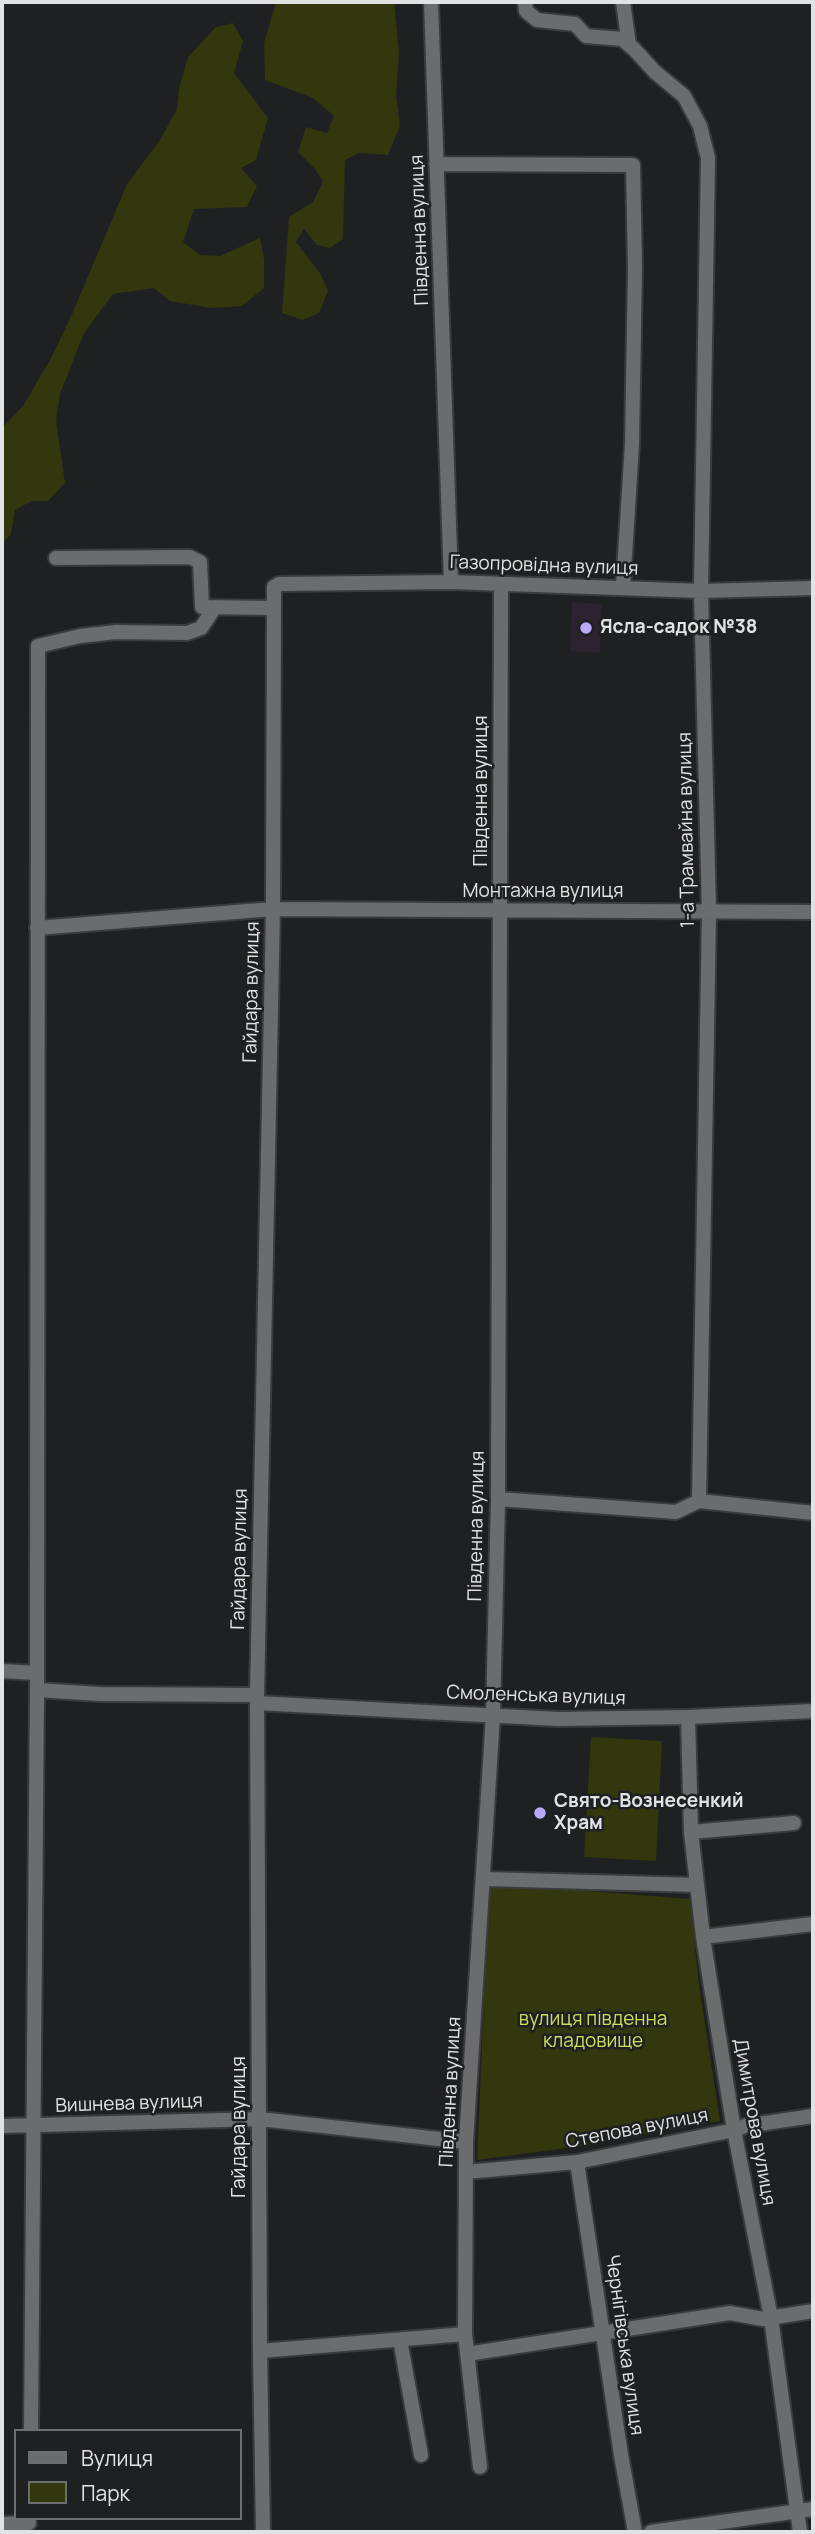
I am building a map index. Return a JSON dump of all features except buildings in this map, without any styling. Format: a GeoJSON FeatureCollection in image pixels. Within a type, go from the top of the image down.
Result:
{"type":"FeatureCollection","features":[{"type":"Feature","properties":{"kind":"street","name":"Південна вулиця"},"geometry":{"type":"LineString","coordinates":[[430,2],[451,582]]}},
{"type":"Feature","properties":{"kind":"street"},"geometry":{"type":"LineString","coordinates":[[525,2],[526,11],[537,20],[575,24],[586,36],[622,39],[629,45]]}},
{"type":"Feature","properties":{"kind":"street"},"geometry":{"type":"LineString","coordinates":[[623,2],[629,45]]}},
{"type":"Feature","properties":{"kind":"street","name":"1-а Трамвайна вулиця"},"geometry":{"type":"LineString","coordinates":[[629,45],[655,72],[684,96],[700,126],[708,158],[701,591],[709,912],[699,1501]]}},
{"type":"Feature","properties":{"kind":"street"},"geometry":{"type":"LineString","coordinates":[[436,164],[633,165],[635,268],[632,444],[623,587]]}},
{"type":"Feature","properties":{"kind":"street"},"geometry":{"type":"LineString","coordinates":[[56,558],[190,557],[200,562],[202,607],[273,608]]}},
{"type":"Feature","properties":{"kind":"street","name":"Газопровідна вулиця"},"geometry":{"type":"LineString","coordinates":[[274,587],[279,584],[451,582],[701,591],[813,588]]}},
{"type":"Feature","properties":{"kind":"street","name":"Південна вулиця"},"geometry":{"type":"LineString","coordinates":[[480,2467],[465,2334],[466,2142],[494,1715],[498,1499],[501,584]]}},
{"type":"Feature","properties":{"kind":"street","name":"Гайдара вулиця"},"geometry":{"type":"LineString","coordinates":[[263,2532],[257,1699],[273,909],[274,587]]}},
{"type":"Feature","properties":{"kind":"street"},"geometry":{"type":"LineString","coordinates":[[31,2429],[37,1690],[38,646],[80,636],[117,632],[187,633],[201,628],[215,607]]}},
{"type":"Feature","properties":{"kind":"street","name":"Монтажна вулиця"},"geometry":{"type":"LineString","coordinates":[[37,928],[273,909],[813,912]]}},
{"type":"Feature","properties":{"kind":"street"},"geometry":{"type":"LineString","coordinates":[[498,1499],[676,1512],[699,1501],[813,1513]]}},
{"type":"Feature","properties":{"kind":"street"},"geometry":{"type":"LineString","coordinates":[[2,1671],[37,1673]]}},
{"type":"Feature","properties":{"kind":"street","name":"Смоленська вулиця"},"geometry":{"type":"LineString","coordinates":[[37,1690],[257,1699],[558,1719],[813,1711]]}},
{"type":"Feature","properties":{"kind":"street","name":"Димитрова вулиця"},"geometry":{"type":"LineString","coordinates":[[688,1717],[691,1832],[703,1937],[734,2130],[771,2318],[800,2532]]}},
{"type":"Feature","properties":{"kind":"street"},"geometry":{"type":"LineString","coordinates":[[691,1832],[794,1823]]}},
{"type":"Feature","properties":{"kind":"street"},"geometry":{"type":"LineString","coordinates":[[485,1879],[697,1885]]}},
{"type":"Feature","properties":{"kind":"street"},"geometry":{"type":"LineString","coordinates":[[703,1937],[813,1924]]}},
{"type":"Feature","properties":{"kind":"street","name":"Степова вулиця"},"geometry":{"type":"LineString","coordinates":[[466,2172],[577,2162],[746,2126],[813,2116]]}},
{"type":"Feature","properties":{"kind":"street","name":"Вишнева вулиця"},"geometry":{"type":"LineString","coordinates":[[2,2126],[260,2119],[466,2142]]}},
{"type":"Feature","properties":{"kind":"street","name":"Чернігівська вулиця"},"geometry":{"type":"LineString","coordinates":[[577,2162],[635,2532]]}},
{"type":"Feature","properties":{"kind":"street"},"geometry":{"type":"LineString","coordinates":[[467,2354],[730,2313],[763,2319],[813,2311]]}},
{"type":"Feature","properties":{"kind":"street"},"geometry":{"type":"LineString","coordinates":[[260,2351],[465,2334]]}},
{"type":"Feature","properties":{"kind":"street"},"geometry":{"type":"LineString","coordinates":[[400,2340],[421,2455]]}},
{"type":"Feature","properties":{"kind":"street"},"geometry":{"type":"LineString","coordinates":[[651,2532],[813,2509]]}},
{"type":"Feature","properties":{"kind":"street"},"geometry":{"type":"LineString","coordinates":[[2,2524],[29,2524]]}},
{"type":"Feature","properties":{"kind":"shaded area","name":"Ясла-садок №38"},"geometry":{"type":"Polygon","coordinates":[[[572,602],[602,604],[600,653],[570,651],[572,602]]]}},
{"type":"Feature","properties":{"kind":"green space"},"geometry":{"type":"Polygon","coordinates":[[[276,2],[394,2],[399,53],[396,95],[400,126],[388,155],[359,153],[345,160],[343,239],[330,248],[317,245],[304,229],[296,242],[320,273],[328,291],[319,313],[303,320],[282,313],[289,217],[313,202],[323,181],[298,152],[306,127],[327,133],[334,116],[313,98],[265,80],[264,43],[276,2]]]}},
{"type":"Feature","properties":{"kind":"green space"},"geometry":{"type":"Polygon","coordinates":[[[233,23],[243,41],[234,73],[268,118],[256,160],[241,168],[257,186],[247,207],[194,209],[183,242],[200,255],[220,256],[260,238],[264,259],[264,288],[242,306],[211,308],[170,301],[154,288],[113,294],[84,333],[60,394],[56,421],[65,483],[48,501],[32,501],[15,510],[11,534],[2,544],[2,428],[23,406],[51,358],[127,184],[160,140],[177,109],[179,88],[188,57],[216,27],[233,23]]]}},
{"type":"Feature","properties":{"kind":"green space"},"geometry":{"type":"Polygon","coordinates":[[[591,1737],[662,1741],[656,1861],[584,1857],[591,1737]]]}},
{"type":"Feature","properties":{"kind":"green space","name":"вулиця південна кладовище"},"geometry":{"type":"Polygon","coordinates":[[[489,1883],[690,1899],[699,1985],[720,2121],[574,2147],[477,2160],[489,1883]]]}},
{"type":"Feature","properties":{"kind":"place","name":"Ясла-садок №38"},"geometry":{"type":"Point","coordinates":[586,628]}},
{"type":"Feature","properties":{"kind":"place","name":"Свято-Вознесенкий Храм"},"geometry":{"type":"Point","coordinates":[540,1813]}}]}
